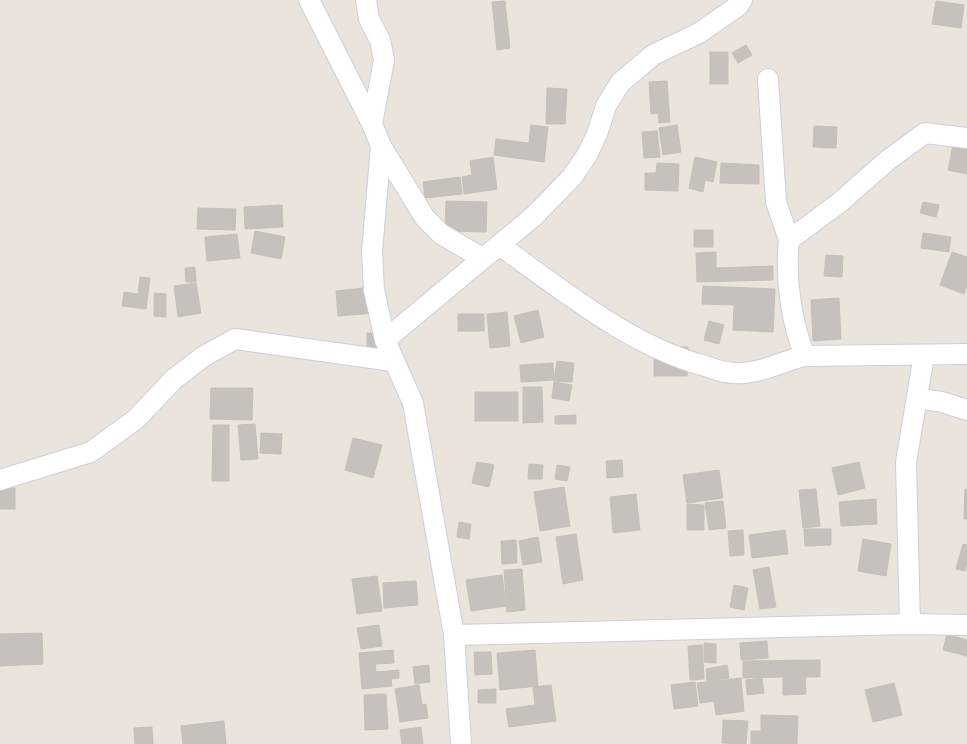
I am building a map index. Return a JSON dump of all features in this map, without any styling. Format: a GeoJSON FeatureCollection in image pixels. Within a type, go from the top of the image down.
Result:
{"type":"FeatureCollection","features":[{"type":"Feature","properties":{"kind":"street"},"geometry":{"type":"LineString","coordinates":[[309,0],[372,124],[381,146],[425,218],[432,227],[441,234],[482,258]]}},
{"type":"Feature","properties":{"kind":"street"},"geometry":{"type":"LineString","coordinates":[[366,0],[369,19],[380,40],[384,60],[372,124]]}},
{"type":"Feature","properties":{"kind":"street"},"geometry":{"type":"LineString","coordinates":[[385,340],[534,216],[572,177],[587,155],[597,134],[606,106],[620,83],[653,55],[699,33],[738,6],[742,0]]}},
{"type":"Feature","properties":{"kind":"street"},"geometry":{"type":"LineString","coordinates":[[768,79],[776,202],[789,240],[787,262],[796,335],[805,356]]}},
{"type":"Feature","properties":{"kind":"street"},"geometry":{"type":"LineString","coordinates":[[789,240],[839,203],[888,160],[925,133],[967,138]]}},
{"type":"Feature","properties":{"kind":"street"},"geometry":{"type":"LineString","coordinates":[[381,146],[372,252],[374,290],[385,340],[393,361],[413,403],[454,635],[461,744]]}},
{"type":"Feature","properties":{"kind":"street"},"geometry":{"type":"LineString","coordinates":[[499,244],[605,319],[664,352],[695,364],[734,373],[750,373],[805,356],[967,354]]}},
{"type":"Feature","properties":{"kind":"street"},"geometry":{"type":"LineString","coordinates":[[0,480],[91,452],[136,419],[174,379],[204,356],[236,338],[393,361]]}},
{"type":"Feature","properties":{"kind":"street"},"geometry":{"type":"LineString","coordinates":[[910,624],[906,462],[924,355]]}},
{"type":"Feature","properties":{"kind":"street"},"geometry":{"type":"LineString","coordinates":[[917,398],[942,402],[967,410]]}},
{"type":"Feature","properties":{"kind":"street"},"geometry":{"type":"LineString","coordinates":[[454,635],[910,624],[967,625]]}},
{"type":"Feature","properties":{"kind":"building"},"geometry":{"type":"Polygon","coordinates":[[[505,1],[510,48],[497,50],[492,2],[505,1]]]}},
{"type":"Feature","properties":{"kind":"building"},"geometry":{"type":"Polygon","coordinates":[[[936,1],[964,5],[961,28],[932,24],[936,1]]]}},
{"type":"Feature","properties":{"kind":"building"},"geometry":{"type":"Polygon","coordinates":[[[746,45],[752,55],[738,63],[732,53],[746,45]]]}},
{"type":"Feature","properties":{"kind":"building"},"geometry":{"type":"Polygon","coordinates":[[[710,52],[728,52],[728,84],[710,84],[710,52]]]}},
{"type":"Feature","properties":{"kind":"building"},"geometry":{"type":"Polygon","coordinates":[[[667,81],[670,122],[659,123],[658,113],[651,114],[649,82],[667,81]]]}},
{"type":"Feature","properties":{"kind":"building"},"geometry":{"type":"Polygon","coordinates":[[[547,88],[567,89],[565,124],[546,124],[547,88]]]}},
{"type":"Feature","properties":{"kind":"building"},"geometry":{"type":"Polygon","coordinates":[[[531,125],[548,127],[544,162],[494,155],[496,139],[529,143],[531,125]]]}},
{"type":"Feature","properties":{"kind":"building"},"geometry":{"type":"Polygon","coordinates":[[[677,125],[681,152],[663,155],[659,128],[677,125]]]}},
{"type":"Feature","properties":{"kind":"building"},"geometry":{"type":"Polygon","coordinates":[[[814,126],[837,127],[836,148],[813,147],[814,126]]]}},
{"type":"Feature","properties":{"kind":"building"},"geometry":{"type":"Polygon","coordinates":[[[657,131],[660,157],[644,158],[642,132],[657,131]]]}},
{"type":"Feature","properties":{"kind":"building"},"geometry":{"type":"Polygon","coordinates":[[[953,145],[967,148],[967,174],[948,170],[953,145]]]}},
{"type":"Feature","properties":{"kind":"building"},"geometry":{"type":"Polygon","coordinates":[[[493,157],[497,189],[464,194],[462,177],[472,175],[470,161],[493,157]]]}},
{"type":"Feature","properties":{"kind":"building"},"geometry":{"type":"Polygon","coordinates":[[[695,157],[717,162],[713,182],[705,180],[703,192],[689,188],[695,157]]]}},
{"type":"Feature","properties":{"kind":"building"},"geometry":{"type":"Polygon","coordinates":[[[657,163],[679,164],[678,191],[645,190],[645,173],[656,173],[657,163]]]}},
{"type":"Feature","properties":{"kind":"building"},"geometry":{"type":"Polygon","coordinates":[[[721,163],[759,165],[759,184],[720,183],[721,163]]]}},
{"type":"Feature","properties":{"kind":"building"},"geometry":{"type":"Polygon","coordinates":[[[460,177],[462,194],[425,198],[423,182],[460,177]]]}},
{"type":"Feature","properties":{"kind":"building"},"geometry":{"type":"Polygon","coordinates":[[[446,201],[487,202],[486,232],[445,231],[446,201]]]}},
{"type":"Feature","properties":{"kind":"building"},"geometry":{"type":"Polygon","coordinates":[[[923,202],[939,205],[936,217],[920,213],[923,202]]]}},
{"type":"Feature","properties":{"kind":"building"},"geometry":{"type":"Polygon","coordinates":[[[282,205],[283,227],[245,229],[244,207],[282,205]]]}},
{"type":"Feature","properties":{"kind":"building"},"geometry":{"type":"Polygon","coordinates":[[[198,208],[236,209],[235,230],[197,229],[198,208]]]}},
{"type":"Feature","properties":{"kind":"building"},"geometry":{"type":"Polygon","coordinates":[[[694,230],[713,230],[713,247],[694,247],[694,230]]]}},
{"type":"Feature","properties":{"kind":"building"},"geometry":{"type":"Polygon","coordinates":[[[255,231],[285,237],[281,259],[251,253],[255,231]]]}},
{"type":"Feature","properties":{"kind":"building"},"geometry":{"type":"Polygon","coordinates":[[[923,233],[951,237],[949,252],[921,248],[923,233]]]}},
{"type":"Feature","properties":{"kind":"building"},"geometry":{"type":"Polygon","coordinates":[[[237,234],[240,258],[207,261],[205,237],[237,234]]]}},
{"type":"Feature","properties":{"kind":"building"},"geometry":{"type":"Polygon","coordinates":[[[716,252],[716,268],[773,266],[773,280],[697,282],[696,253],[716,252]]]}},
{"type":"Feature","properties":{"kind":"building"},"geometry":{"type":"Polygon","coordinates":[[[952,252],[967,257],[967,286],[964,294],[940,285],[952,252]]]}},
{"type":"Feature","properties":{"kind":"building"},"geometry":{"type":"Polygon","coordinates":[[[826,255],[843,256],[842,277],[824,276],[826,255]]]}},
{"type":"Feature","properties":{"kind":"building"},"geometry":{"type":"Polygon","coordinates":[[[195,267],[196,282],[186,282],[185,268],[195,267]]]}},
{"type":"Feature","properties":{"kind":"building"},"geometry":{"type":"Polygon","coordinates":[[[140,277],[150,278],[146,309],[122,306],[124,292],[138,294],[140,277]]]}},
{"type":"Feature","properties":{"kind":"building"},"geometry":{"type":"Polygon","coordinates":[[[196,283],[201,313],[178,317],[174,286],[196,283]]]}},
{"type":"Feature","properties":{"kind":"building"},"geometry":{"type":"Polygon","coordinates":[[[703,286],[775,289],[773,332],[733,330],[734,305],[702,304],[703,286]]]}},
{"type":"Feature","properties":{"kind":"building"},"geometry":{"type":"Polygon","coordinates":[[[373,287],[375,313],[338,316],[336,291],[373,287]]]}},
{"type":"Feature","properties":{"kind":"building"},"geometry":{"type":"Polygon","coordinates":[[[154,293],[166,294],[166,317],[154,316],[154,293]]]}},
{"type":"Feature","properties":{"kind":"building"},"geometry":{"type":"Polygon","coordinates":[[[839,298],[841,339],[813,341],[811,300],[839,298]]]}},
{"type":"Feature","properties":{"kind":"building"},"geometry":{"type":"Polygon","coordinates":[[[538,310],[544,337],[521,343],[514,316],[538,310]]]}},
{"type":"Feature","properties":{"kind":"building"},"geometry":{"type":"Polygon","coordinates":[[[507,312],[510,346],[490,348],[487,314],[507,312]]]}},
{"type":"Feature","properties":{"kind":"building"},"geometry":{"type":"Polygon","coordinates":[[[458,314],[484,314],[484,331],[458,331],[458,314]]]}},
{"type":"Feature","properties":{"kind":"building"},"geometry":{"type":"Polygon","coordinates":[[[709,321],[724,325],[719,344],[704,340],[709,321]]]}},
{"type":"Feature","properties":{"kind":"building"},"geometry":{"type":"Polygon","coordinates":[[[367,333],[382,333],[382,367],[367,367],[367,333]]]}},
{"type":"Feature","properties":{"kind":"building"},"geometry":{"type":"Polygon","coordinates":[[[654,347],[688,347],[687,376],[654,376],[654,347]]]}},
{"type":"Feature","properties":{"kind":"building"},"geometry":{"type":"Polygon","coordinates":[[[557,361],[574,363],[572,382],[554,381],[557,361]]]}},
{"type":"Feature","properties":{"kind":"building"},"geometry":{"type":"Polygon","coordinates":[[[553,363],[554,380],[521,382],[520,365],[553,363]]]}},
{"type":"Feature","properties":{"kind":"building"},"geometry":{"type":"Polygon","coordinates":[[[554,382],[572,385],[569,401],[552,398],[554,382]]]}},
{"type":"Feature","properties":{"kind":"building"},"geometry":{"type":"Polygon","coordinates":[[[523,387],[542,387],[543,422],[523,423],[523,387]]]}},
{"type":"Feature","properties":{"kind":"building"},"geometry":{"type":"Polygon","coordinates":[[[211,388],[253,388],[252,420],[210,419],[211,388]]]}},
{"type":"Feature","properties":{"kind":"building"},"geometry":{"type":"Polygon","coordinates":[[[475,392],[518,392],[518,421],[475,421],[475,392]]]}},
{"type":"Feature","properties":{"kind":"building"},"geometry":{"type":"Polygon","coordinates":[[[576,415],[576,424],[555,424],[555,416],[576,415]]]}},
{"type":"Feature","properties":{"kind":"building"},"geometry":{"type":"Polygon","coordinates":[[[255,424],[258,459],[241,460],[238,425],[255,424]]]}},
{"type":"Feature","properties":{"kind":"building"},"geometry":{"type":"Polygon","coordinates":[[[213,425],[229,425],[229,481],[212,481],[213,425]]]}},
{"type":"Feature","properties":{"kind":"building"},"geometry":{"type":"Polygon","coordinates":[[[261,433],[282,434],[281,454],[260,453],[261,433]]]}},
{"type":"Feature","properties":{"kind":"building"},"geometry":{"type":"Polygon","coordinates":[[[353,438],[382,445],[373,478],[345,470],[353,438]]]}},
{"type":"Feature","properties":{"kind":"building"},"geometry":{"type":"Polygon","coordinates":[[[622,460],[623,477],[607,478],[606,461],[622,460]]]}},
{"type":"Feature","properties":{"kind":"building"},"geometry":{"type":"Polygon","coordinates":[[[477,462],[494,465],[489,487],[472,483],[477,462]]]}},
{"type":"Feature","properties":{"kind":"building"},"geometry":{"type":"Polygon","coordinates":[[[859,462],[865,488],[838,495],[832,468],[859,462]]]}},
{"type":"Feature","properties":{"kind":"building"},"geometry":{"type":"Polygon","coordinates":[[[529,464],[543,465],[542,479],[528,479],[529,464]]]}},
{"type":"Feature","properties":{"kind":"building"},"geometry":{"type":"Polygon","coordinates":[[[557,465],[570,467],[567,481],[555,479],[557,465]]]}},
{"type":"Feature","properties":{"kind":"building"},"geometry":{"type":"Polygon","coordinates":[[[719,470],[723,498],[687,503],[683,475],[719,470]]]}},
{"type":"Feature","properties":{"kind":"building"},"geometry":{"type":"Polygon","coordinates":[[[564,487],[570,526],[540,531],[534,492],[564,487]]]}},
{"type":"Feature","properties":{"kind":"building"},"geometry":{"type":"Polygon","coordinates":[[[15,488],[15,509],[0,509],[0,489],[15,488]]]}},
{"type":"Feature","properties":{"kind":"building"},"geometry":{"type":"Polygon","coordinates":[[[816,489],[820,526],[803,528],[799,490],[816,489]]]}},
{"type":"Feature","properties":{"kind":"building"},"geometry":{"type":"Polygon","coordinates":[[[965,489],[967,489],[967,519],[964,519],[965,489]]]}},
{"type":"Feature","properties":{"kind":"building"},"geometry":{"type":"Polygon","coordinates":[[[636,494],[640,530],[613,533],[610,497],[636,494]]]}},
{"type":"Feature","properties":{"kind":"building"},"geometry":{"type":"Polygon","coordinates":[[[876,499],[877,524],[841,526],[839,502],[876,499]]]}},
{"type":"Feature","properties":{"kind":"building"},"geometry":{"type":"Polygon","coordinates":[[[723,501],[726,528],[709,530],[705,503],[723,501]]]}},
{"type":"Feature","properties":{"kind":"building"},"geometry":{"type":"Polygon","coordinates":[[[687,504],[704,505],[704,530],[687,530],[687,504]]]}},
{"type":"Feature","properties":{"kind":"building"},"geometry":{"type":"Polygon","coordinates":[[[459,522],[471,524],[469,539],[457,537],[459,522]]]}},
{"type":"Feature","properties":{"kind":"building"},"geometry":{"type":"Polygon","coordinates":[[[804,529],[831,529],[831,545],[805,546],[804,529]]]}},
{"type":"Feature","properties":{"kind":"building"},"geometry":{"type":"Polygon","coordinates":[[[743,530],[744,555],[730,556],[728,531],[743,530]]]}},
{"type":"Feature","properties":{"kind":"building"},"geometry":{"type":"Polygon","coordinates":[[[785,530],[788,554],[752,558],[749,535],[785,530]]]}},
{"type":"Feature","properties":{"kind":"building"},"geometry":{"type":"Polygon","coordinates":[[[576,534],[583,580],[563,584],[556,537],[576,534]]]}},
{"type":"Feature","properties":{"kind":"building"},"geometry":{"type":"Polygon","coordinates":[[[538,537],[542,562],[523,565],[519,541],[538,537]]]}},
{"type":"Feature","properties":{"kind":"building"},"geometry":{"type":"Polygon","coordinates":[[[863,539],[891,544],[886,576],[858,571],[863,539]]]}},
{"type":"Feature","properties":{"kind":"building"},"geometry":{"type":"Polygon","coordinates":[[[516,540],[517,563],[502,564],[501,541],[516,540]]]}},
{"type":"Feature","properties":{"kind":"building"},"geometry":{"type":"Polygon","coordinates":[[[963,544],[967,545],[967,564],[965,571],[956,569],[963,544]]]}},
{"type":"Feature","properties":{"kind":"building"},"geometry":{"type":"Polygon","coordinates":[[[769,567],[776,607],[760,609],[753,570],[769,567]]]}},
{"type":"Feature","properties":{"kind":"building"},"geometry":{"type":"Polygon","coordinates":[[[522,569],[525,610],[507,612],[504,570],[522,569]]]}},
{"type":"Feature","properties":{"kind":"building"},"geometry":{"type":"Polygon","coordinates":[[[502,575],[506,606],[471,611],[466,580],[502,575]]]}},
{"type":"Feature","properties":{"kind":"building"},"geometry":{"type":"Polygon","coordinates":[[[377,576],[382,611],[357,614],[352,579],[377,576]]]}},
{"type":"Feature","properties":{"kind":"building"},"geometry":{"type":"Polygon","coordinates":[[[416,581],[418,605],[384,608],[383,583],[416,581]]]}},
{"type":"Feature","properties":{"kind":"building"},"geometry":{"type":"Polygon","coordinates":[[[734,585],[748,588],[744,610],[730,607],[734,585]]]}},
{"type":"Feature","properties":{"kind":"building"},"geometry":{"type":"Polygon","coordinates":[[[379,625],[382,646],[361,649],[357,628],[379,625]]]}},
{"type":"Feature","properties":{"kind":"building"},"geometry":{"type":"Polygon","coordinates":[[[42,633],[43,664],[0,666],[0,634],[42,633]]]}},
{"type":"Feature","properties":{"kind":"building"},"geometry":{"type":"Polygon","coordinates":[[[947,634],[967,640],[967,656],[943,650],[947,634]]]}},
{"type":"Feature","properties":{"kind":"building"},"geometry":{"type":"Polygon","coordinates":[[[767,641],[768,658],[741,660],[740,643],[767,641]]]}},
{"type":"Feature","properties":{"kind":"building"},"geometry":{"type":"Polygon","coordinates":[[[704,643],[716,644],[716,663],[704,662],[704,643]]]}},
{"type":"Feature","properties":{"kind":"building"},"geometry":{"type":"Polygon","coordinates":[[[702,645],[704,679],[690,680],[688,646],[702,645]]]}},
{"type":"Feature","properties":{"kind":"building"},"geometry":{"type":"Polygon","coordinates":[[[393,650],[394,663],[375,664],[376,672],[399,670],[399,678],[391,679],[392,686],[362,689],[359,653],[393,650]]]}},
{"type":"Feature","properties":{"kind":"building"},"geometry":{"type":"Polygon","coordinates":[[[535,650],[538,686],[500,690],[497,653],[535,650]]]}},
{"type":"Feature","properties":{"kind":"building"},"geometry":{"type":"Polygon","coordinates":[[[474,652],[491,652],[492,674],[475,675],[474,652]]]}},
{"type":"Feature","properties":{"kind":"building"},"geometry":{"type":"Polygon","coordinates":[[[820,660],[820,677],[805,677],[806,694],[783,695],[783,677],[743,678],[743,661],[820,660]]]}},
{"type":"Feature","properties":{"kind":"building"},"geometry":{"type":"Polygon","coordinates":[[[429,665],[430,682],[415,684],[413,667],[429,665]]]}},
{"type":"Feature","properties":{"kind":"building"},"geometry":{"type":"Polygon","coordinates":[[[727,665],[729,678],[707,681],[706,669],[727,665]]]}},
{"type":"Feature","properties":{"kind":"building"},"geometry":{"type":"Polygon","coordinates":[[[741,678],[744,711],[716,715],[714,701],[700,703],[697,683],[741,678]]]}},
{"type":"Feature","properties":{"kind":"building"},"geometry":{"type":"Polygon","coordinates":[[[762,678],[764,693],[747,695],[746,680],[762,678]]]}},
{"type":"Feature","properties":{"kind":"building"},"geometry":{"type":"Polygon","coordinates":[[[695,682],[698,706],[674,709],[671,685],[695,682]]]}},
{"type":"Feature","properties":{"kind":"building"},"geometry":{"type":"Polygon","coordinates":[[[894,683],[902,715],[873,722],[865,690],[894,683]]]}},
{"type":"Feature","properties":{"kind":"building"},"geometry":{"type":"Polygon","coordinates":[[[419,685],[422,705],[426,704],[428,718],[400,722],[395,689],[419,685]]]}},
{"type":"Feature","properties":{"kind":"building"},"geometry":{"type":"Polygon","coordinates":[[[551,685],[556,721],[509,727],[506,709],[535,705],[533,687],[551,685]]]}},
{"type":"Feature","properties":{"kind":"building"},"geometry":{"type":"Polygon","coordinates":[[[496,689],[496,703],[478,703],[478,690],[496,689]]]}},
{"type":"Feature","properties":{"kind":"building"},"geometry":{"type":"Polygon","coordinates":[[[386,694],[388,729],[365,730],[364,695],[386,694]]]}},
{"type":"Feature","properties":{"kind":"building"},"geometry":{"type":"Polygon","coordinates":[[[761,715],[798,716],[797,744],[751,744],[751,731],[761,731],[761,715]]]}},
{"type":"Feature","properties":{"kind":"building"},"geometry":{"type":"Polygon","coordinates":[[[723,720],[748,721],[746,744],[722,743],[723,720]]]}},
{"type":"Feature","properties":{"kind":"building"},"geometry":{"type":"Polygon","coordinates":[[[224,721],[226,744],[183,744],[181,726],[224,721]]]}},
{"type":"Feature","properties":{"kind":"building"},"geometry":{"type":"Polygon","coordinates":[[[152,727],[153,744],[135,744],[134,728],[152,727]]]}},
{"type":"Feature","properties":{"kind":"building"},"geometry":{"type":"Polygon","coordinates":[[[421,727],[423,744],[402,744],[400,730],[421,727]]]}}]}
